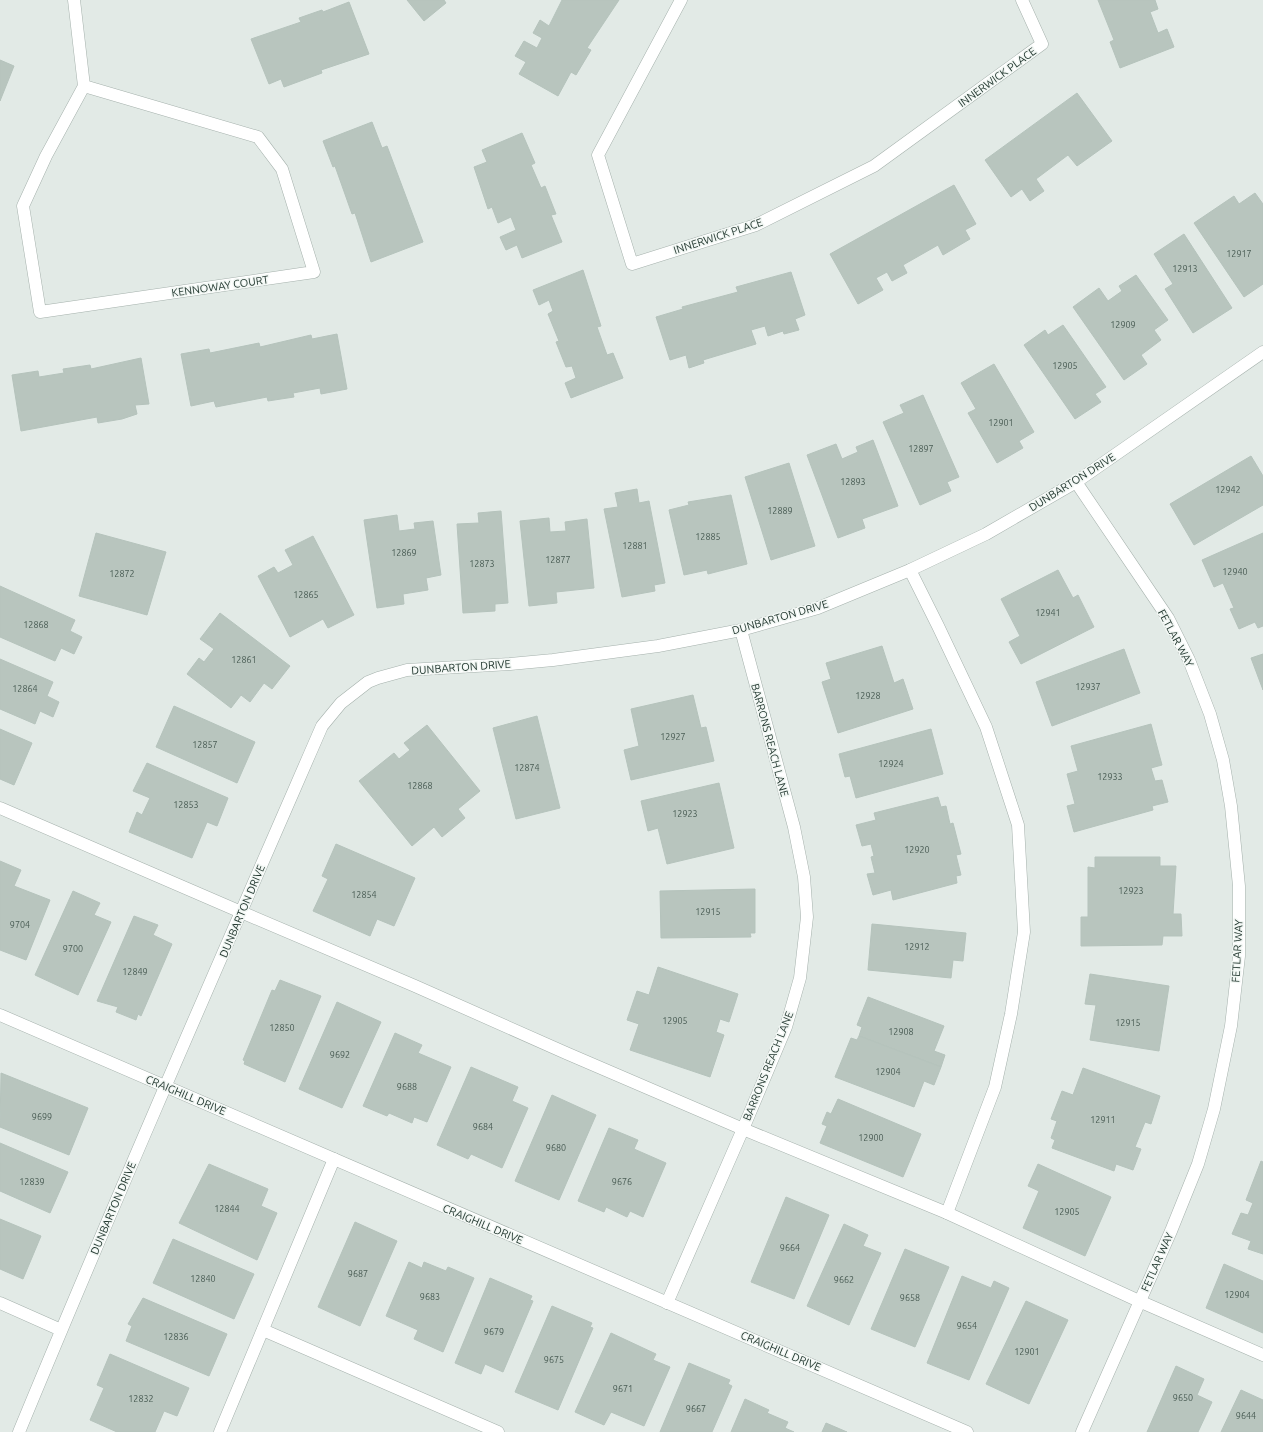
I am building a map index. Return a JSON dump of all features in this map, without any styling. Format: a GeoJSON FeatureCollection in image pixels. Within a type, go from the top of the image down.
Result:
{"type":"FeatureCollection","features":[{"type":"Feature","properties":{"kind":"street"},"geometry":{"type":"LineString","coordinates":[[74,0],[84,86]]}},
{"type":"Feature","properties":{"kind":"street","name":"INNERWICK PLACE"},"geometry":{"type":"LineString","coordinates":[[681,0],[598,155],[632,264],[756,225],[874,166],[1042,44],[1022,0]]}},
{"type":"Feature","properties":{"kind":"street","name":"KENNOWAY COURT"},"geometry":{"type":"LineString","coordinates":[[84,86],[258,137],[282,169],[314,272],[40,312],[23,206],[46,156],[84,86]]}},
{"type":"Feature","properties":{"kind":"street","name":"DUNBARTON DRIVE"},"geometry":{"type":"LineString","coordinates":[[20,1432],[61,1330],[322,726],[341,703],[368,682],[407,670],[553,660],[658,646],[741,630],[818,608],[910,570],[986,534],[1076,482],[1263,352]]}},
{"type":"Feature","properties":{"kind":"street","name":"FETLAR WAY"},"geometry":{"type":"LineString","coordinates":[[1076,482],[1168,618],[1189,660],[1210,714],[1223,760],[1231,806],[1239,886],[1239,956],[1231,1026],[1214,1109],[1198,1164],[1171,1231],[1082,1432]]}},
{"type":"Feature","properties":{"kind":"street"},"geometry":{"type":"LineString","coordinates":[[910,570],[986,727],[1018,825],[1024,932],[1011,1014],[995,1087],[947,1213]]}},
{"type":"Feature","properties":{"kind":"street","name":"BARRONS REACH LANE"},"geometry":{"type":"LineString","coordinates":[[667,1303],[786,1027],[800,978],[807,917],[804,877],[794,827],[741,630]]}},
{"type":"Feature","properties":{"kind":"street"},"geometry":{"type":"LineString","coordinates":[[0,808],[743,1129],[947,1213],[1139,1301],[1263,1355]]}},
{"type":"Feature","properties":{"kind":"street","name":"CRAIGHILL DRIVE"},"geometry":{"type":"LineString","coordinates":[[0,1014],[967,1432]]}},
{"type":"Feature","properties":{"kind":"street"},"geometry":{"type":"LineString","coordinates":[[220,1432],[334,1159]]}},
{"type":"Feature","properties":{"kind":"street"},"geometry":{"type":"LineString","coordinates":[[0,1303],[61,1330]]}},
{"type":"Feature","properties":{"kind":"street"},"geometry":{"type":"LineString","coordinates":[[263,1330],[498,1432]]}},
{"type":"Feature","properties":{"kind":"building"},"geometry":{"type":"Polygon","coordinates":[[[407,0],[444,0],[446,3],[424,21],[407,0]]]}},
{"type":"Feature","properties":{"kind":"building"},"geometry":{"type":"Polygon","coordinates":[[[562,0],[619,0],[587,48],[591,50],[576,75],[571,72],[558,96],[519,74],[526,62],[515,56],[524,41],[537,48],[542,38],[533,33],[540,20],[549,26],[562,0]]]}},
{"type":"Feature","properties":{"kind":"building"},"geometry":{"type":"Polygon","coordinates":[[[1098,0],[1155,0],[1158,9],[1150,12],[1158,33],[1167,29],[1174,47],[1120,68],[1110,42],[1114,40],[1098,0]]]}},
{"type":"Feature","properties":{"kind":"building"},"geometry":{"type":"Polygon","coordinates":[[[349,2],[369,54],[321,70],[322,73],[284,87],[281,79],[269,84],[251,39],[301,22],[299,18],[322,10],[323,12],[349,2]]]}},
{"type":"Feature","properties":{"kind":"building"},"geometry":{"type":"Polygon","coordinates":[[[0,60],[14,66],[0,101],[0,60]]]}},
{"type":"Feature","properties":{"kind":"building"},"geometry":{"type":"Polygon","coordinates":[[[1077,93],[1112,141],[1077,166],[1068,155],[1036,179],[1044,191],[1030,201],[1022,189],[1011,197],[985,160],[1077,93]]]}},
{"type":"Feature","properties":{"kind":"building"},"geometry":{"type":"Polygon","coordinates":[[[372,122],[382,148],[387,146],[423,242],[371,262],[355,213],[352,214],[335,166],[333,167],[323,141],[372,122]]]}},
{"type":"Feature","properties":{"kind":"building"},"geometry":{"type":"Polygon","coordinates":[[[522,133],[535,163],[531,165],[541,188],[545,186],[556,214],[551,215],[562,242],[522,258],[517,245],[506,250],[500,237],[516,230],[511,217],[498,223],[492,207],[488,209],[474,167],[487,162],[482,150],[522,133]]]}},
{"type":"Feature","properties":{"kind":"building"},"geometry":{"type":"Polygon","coordinates":[[[954,185],[976,224],[965,230],[970,239],[943,255],[938,245],[903,265],[907,273],[892,281],[887,272],[876,278],[883,290],[858,304],[830,254],[954,185]]]}},
{"type":"Feature","properties":{"kind":"building"},"geometry":{"type":"Polygon","coordinates":[[[1255,193],[1263,204],[1263,284],[1244,297],[1194,223],[1234,196],[1239,204],[1255,193]]]}},
{"type":"Feature","properties":{"kind":"building"},"geometry":{"type":"Polygon","coordinates":[[[1184,234],[1232,308],[1193,333],[1165,289],[1173,284],[1154,254],[1184,234]]]}},
{"type":"Feature","properties":{"kind":"building"},"geometry":{"type":"Polygon","coordinates":[[[583,270],[601,326],[597,327],[607,355],[613,353],[623,378],[571,398],[565,383],[576,378],[572,366],[566,367],[556,342],[559,341],[548,314],[553,311],[549,300],[539,305],[533,290],[583,270]]]}},
{"type":"Feature","properties":{"kind":"building"},"geometry":{"type":"Polygon","coordinates":[[[791,272],[805,315],[795,319],[799,330],[784,334],[783,331],[768,336],[765,326],[751,330],[756,344],[703,360],[704,363],[689,368],[686,355],[670,360],[656,317],[683,309],[682,307],[738,292],[736,287],[791,272]]]}},
{"type":"Feature","properties":{"kind":"building"},"geometry":{"type":"Polygon","coordinates":[[[1136,275],[1168,320],[1154,330],[1161,340],[1141,355],[1147,364],[1124,380],[1073,307],[1099,288],[1108,301],[1122,291],[1119,286],[1136,275]]]}},
{"type":"Feature","properties":{"kind":"building"},"geometry":{"type":"Polygon","coordinates":[[[1063,325],[1106,387],[1095,394],[1101,402],[1075,419],[1024,345],[1045,330],[1048,335],[1063,325]]]}},
{"type":"Feature","properties":{"kind":"building"},"geometry":{"type":"Polygon","coordinates":[[[337,334],[347,389],[321,394],[320,388],[293,393],[294,397],[268,401],[267,397],[216,407],[214,401],[191,406],[181,354],[209,349],[210,353],[259,343],[260,347],[311,335],[312,339],[337,334]]]}},
{"type":"Feature","properties":{"kind":"building"},"geometry":{"type":"Polygon","coordinates":[[[141,358],[149,404],[135,405],[137,414],[122,419],[98,423],[97,417],[21,431],[12,375],[38,371],[39,377],[64,373],[63,369],[90,365],[91,369],[141,358]]]}},
{"type":"Feature","properties":{"kind":"building"},"geometry":{"type":"Polygon","coordinates":[[[994,364],[1034,432],[1019,441],[1023,448],[997,463],[968,413],[976,409],[961,383],[994,364]]]}},
{"type":"Feature","properties":{"kind":"building"},"geometry":{"type":"Polygon","coordinates":[[[923,395],[959,477],[947,482],[951,491],[920,505],[883,422],[904,413],[900,405],[923,395]]]}},
{"type":"Feature","properties":{"kind":"building"},"geometry":{"type":"Polygon","coordinates":[[[873,440],[898,506],[862,519],[865,528],[838,538],[807,455],[836,444],[842,459],[858,452],[856,447],[873,440]]]}},
{"type":"Feature","properties":{"kind":"building"},"geometry":{"type":"Polygon","coordinates":[[[1251,456],[1263,476],[1263,505],[1194,545],[1170,504],[1251,456]]]}},
{"type":"Feature","properties":{"kind":"building"},"geometry":{"type":"Polygon","coordinates":[[[789,463],[815,546],[771,560],[745,477],[789,463]]]}},
{"type":"Feature","properties":{"kind":"building"},"geometry":{"type":"Polygon","coordinates":[[[637,489],[639,503],[649,501],[665,583],[654,585],[655,591],[622,597],[604,509],[618,507],[615,493],[637,489]]]}},
{"type":"Feature","properties":{"kind":"building"},"geometry":{"type":"Polygon","coordinates":[[[731,495],[747,564],[708,574],[707,570],[684,575],[669,510],[689,505],[688,502],[731,495]]]}},
{"type":"Feature","properties":{"kind":"building"},"geometry":{"type":"Polygon","coordinates":[[[501,511],[508,603],[495,604],[495,611],[463,613],[457,524],[479,523],[478,513],[501,511]]]}},
{"type":"Feature","properties":{"kind":"building"},"geometry":{"type":"Polygon","coordinates":[[[397,515],[399,531],[415,529],[414,523],[433,521],[441,575],[426,578],[428,590],[403,594],[404,604],[377,608],[364,520],[397,515]]]}},
{"type":"Feature","properties":{"kind":"building"},"geometry":{"type":"Polygon","coordinates":[[[549,518],[550,532],[566,531],[565,522],[587,519],[594,588],[556,592],[557,603],[529,606],[520,521],[549,518]]]}},
{"type":"Feature","properties":{"kind":"building"},"geometry":{"type":"Polygon","coordinates":[[[96,533],[166,552],[147,615],[79,596],[96,533]]]}},
{"type":"Feature","properties":{"kind":"building"},"geometry":{"type":"Polygon","coordinates":[[[1263,533],[1263,626],[1258,628],[1255,622],[1239,629],[1230,609],[1234,608],[1223,583],[1214,587],[1202,560],[1263,533]]]}},
{"type":"Feature","properties":{"kind":"building"},"geometry":{"type":"Polygon","coordinates":[[[313,536],[354,615],[328,628],[323,619],[290,637],[258,576],[274,567],[278,573],[293,565],[285,550],[313,536]]]}},
{"type":"Feature","properties":{"kind":"building"},"geometry":{"type":"Polygon","coordinates":[[[1058,570],[1073,598],[1078,595],[1094,627],[1021,664],[1009,642],[1020,636],[1001,599],[1058,570]]]}},
{"type":"Feature","properties":{"kind":"building"},"geometry":{"type":"Polygon","coordinates":[[[0,586],[75,620],[70,631],[82,637],[74,654],[61,648],[55,661],[0,637],[0,586]]]}},
{"type":"Feature","properties":{"kind":"building"},"geometry":{"type":"Polygon","coordinates":[[[220,613],[290,666],[272,689],[264,683],[250,702],[241,695],[231,708],[187,674],[199,658],[204,662],[214,649],[200,639],[220,613]]]}},
{"type":"Feature","properties":{"kind":"building"},"geometry":{"type":"Polygon","coordinates":[[[882,646],[894,683],[903,679],[913,709],[838,733],[822,682],[831,679],[826,663],[882,646]]]}},
{"type":"Feature","properties":{"kind":"building"},"geometry":{"type":"Polygon","coordinates":[[[1124,649],[1140,693],[1052,726],[1036,682],[1124,649]]]}},
{"type":"Feature","properties":{"kind":"building"},"geometry":{"type":"Polygon","coordinates":[[[1263,654],[1263,690],[1251,658],[1263,654]]]}},
{"type":"Feature","properties":{"kind":"building"},"geometry":{"type":"Polygon","coordinates":[[[0,659],[53,682],[47,696],[59,702],[53,717],[40,711],[35,724],[0,709],[0,659]]]}},
{"type":"Feature","properties":{"kind":"building"},"geometry":{"type":"Polygon","coordinates":[[[693,695],[701,728],[706,727],[714,761],[631,780],[624,750],[639,746],[631,709],[693,695]]]}},
{"type":"Feature","properties":{"kind":"building"},"geometry":{"type":"Polygon","coordinates":[[[174,706],[255,742],[237,783],[156,747],[174,706]]]}},
{"type":"Feature","properties":{"kind":"building"},"geometry":{"type":"Polygon","coordinates":[[[537,716],[560,808],[516,819],[493,728],[537,716]]]}},
{"type":"Feature","properties":{"kind":"building"},"geometry":{"type":"Polygon","coordinates":[[[1151,724],[1162,765],[1151,768],[1155,781],[1162,780],[1168,802],[1152,806],[1153,810],[1074,832],[1067,806],[1075,804],[1067,774],[1078,771],[1071,746],[1151,724]]]}},
{"type":"Feature","properties":{"kind":"building"},"geometry":{"type":"Polygon","coordinates":[[[427,725],[480,791],[458,809],[465,818],[442,837],[434,827],[412,846],[359,781],[394,753],[399,759],[410,750],[404,743],[427,725]]]}},
{"type":"Feature","properties":{"kind":"building"},"geometry":{"type":"Polygon","coordinates":[[[0,729],[32,743],[14,785],[0,779],[0,729]]]}},
{"type":"Feature","properties":{"kind":"building"},"geometry":{"type":"Polygon","coordinates":[[[931,729],[943,774],[856,798],[850,776],[845,777],[839,754],[931,729]]]}},
{"type":"Feature","properties":{"kind":"building"},"geometry":{"type":"Polygon","coordinates":[[[147,763],[228,798],[217,826],[207,822],[192,858],[129,832],[137,812],[142,815],[150,798],[133,791],[147,763]]]}},
{"type":"Feature","properties":{"kind":"building"},"geometry":{"type":"Polygon","coordinates":[[[719,783],[734,848],[667,864],[658,828],[648,831],[641,801],[719,783]]]}},
{"type":"Feature","properties":{"kind":"building"},"geometry":{"type":"Polygon","coordinates":[[[938,797],[941,807],[946,806],[950,824],[953,823],[961,854],[956,855],[961,875],[956,876],[957,883],[893,900],[891,890],[873,895],[867,874],[875,873],[871,857],[874,856],[871,844],[862,846],[856,825],[876,820],[874,813],[938,797]]]}},
{"type":"Feature","properties":{"kind":"building"},"geometry":{"type":"Polygon","coordinates":[[[336,844],[415,878],[394,926],[377,919],[370,936],[313,911],[328,879],[322,876],[336,844]]]}},
{"type":"Feature","properties":{"kind":"building"},"geometry":{"type":"Polygon","coordinates":[[[1095,857],[1160,857],[1160,866],[1176,866],[1173,914],[1181,914],[1182,936],[1163,936],[1162,945],[1081,946],[1081,917],[1088,917],[1088,867],[1095,868],[1095,857]]]}},
{"type":"Feature","properties":{"kind":"building"},"geometry":{"type":"Polygon","coordinates":[[[0,861],[21,870],[14,886],[50,900],[26,960],[0,950],[0,861]]]}},
{"type":"Feature","properties":{"kind":"building"},"geometry":{"type":"Polygon","coordinates":[[[755,889],[755,933],[750,933],[751,937],[661,938],[660,891],[755,889]]]}},
{"type":"Feature","properties":{"kind":"building"},"geometry":{"type":"Polygon","coordinates":[[[73,891],[100,903],[94,915],[111,922],[78,995],[35,975],[73,891]]]}},
{"type":"Feature","properties":{"kind":"building"},"geometry":{"type":"Polygon","coordinates":[[[134,916],[158,925],[153,935],[172,944],[141,1016],[138,1014],[136,1020],[116,1012],[118,1007],[97,1001],[134,916]]]}},
{"type":"Feature","properties":{"kind":"building"},"geometry":{"type":"Polygon","coordinates":[[[872,924],[966,933],[963,961],[953,960],[951,978],[868,970],[872,924]]]}},
{"type":"Feature","properties":{"kind":"building"},"geometry":{"type":"Polygon","coordinates":[[[658,967],[738,994],[729,1022],[720,1019],[716,1032],[724,1035],[710,1077],[630,1050],[639,1024],[627,1020],[637,991],[649,995],[658,967]]]}},
{"type":"Feature","properties":{"kind":"building"},"geometry":{"type":"Polygon","coordinates":[[[1090,974],[1169,986],[1159,1051],[1090,1040],[1096,1005],[1085,1004],[1090,974]]]}},
{"type":"Feature","properties":{"kind":"building"},"geometry":{"type":"Polygon","coordinates":[[[280,980],[321,996],[285,1082],[244,1064],[245,1061],[243,1060],[272,990],[275,991],[280,980]]]}},
{"type":"Feature","properties":{"kind":"building"},"geometry":{"type":"Polygon","coordinates":[[[868,997],[944,1026],[934,1051],[945,1055],[941,1067],[859,1036],[862,1027],[857,1025],[868,997]]]}},
{"type":"Feature","properties":{"kind":"building"},"geometry":{"type":"Polygon","coordinates":[[[337,1002],[381,1022],[342,1108],[299,1089],[337,1002]]]}},
{"type":"Feature","properties":{"kind":"building"},"geometry":{"type":"Polygon","coordinates":[[[395,1033],[422,1045],[418,1053],[451,1067],[427,1122],[414,1117],[412,1123],[389,1113],[387,1116],[363,1106],[395,1033]]]}},
{"type":"Feature","properties":{"kind":"building"},"geometry":{"type":"Polygon","coordinates":[[[859,1036],[941,1067],[934,1085],[924,1081],[914,1107],[835,1077],[851,1038],[857,1040],[859,1036]]]}},
{"type":"Feature","properties":{"kind":"building"},"geometry":{"type":"Polygon","coordinates":[[[471,1067],[518,1087],[512,1101],[528,1108],[502,1168],[471,1154],[468,1159],[437,1145],[471,1067]]]}},
{"type":"Feature","properties":{"kind":"building"},"geometry":{"type":"Polygon","coordinates":[[[1083,1068],[1160,1096],[1151,1124],[1145,1122],[1135,1147],[1141,1149],[1133,1170],[1116,1164],[1114,1171],[1052,1148],[1055,1140],[1051,1138],[1057,1121],[1051,1119],[1062,1091],[1073,1095],[1083,1068]]]}},
{"type":"Feature","properties":{"kind":"building"},"geometry":{"type":"Polygon","coordinates":[[[1,1073],[88,1108],[69,1155],[0,1127],[1,1073]]]}},
{"type":"Feature","properties":{"kind":"building"},"geometry":{"type":"Polygon","coordinates":[[[552,1095],[596,1115],[559,1200],[515,1181],[552,1095]]]}},
{"type":"Feature","properties":{"kind":"building"},"geometry":{"type":"Polygon","coordinates":[[[838,1099],[921,1134],[903,1177],[820,1143],[827,1126],[822,1124],[827,1112],[831,1114],[838,1099]]]}},
{"type":"Feature","properties":{"kind":"building"},"geometry":{"type":"Polygon","coordinates":[[[609,1128],[638,1140],[634,1149],[666,1163],[643,1217],[630,1211],[627,1217],[606,1207],[604,1212],[578,1201],[609,1128]]]}},
{"type":"Feature","properties":{"kind":"building"},"geometry":{"type":"Polygon","coordinates":[[[0,1143],[68,1172],[50,1213],[0,1191],[0,1143]]]}},
{"type":"Feature","properties":{"kind":"building"},"geometry":{"type":"Polygon","coordinates":[[[1261,1161],[1263,1162],[1263,1254],[1248,1249],[1251,1241],[1232,1234],[1241,1213],[1248,1215],[1253,1203],[1246,1200],[1261,1161]]]}},
{"type":"Feature","properties":{"kind":"building"},"geometry":{"type":"Polygon","coordinates":[[[209,1164],[268,1189],[261,1206],[277,1213],[257,1260],[179,1223],[209,1164]]]}},
{"type":"Feature","properties":{"kind":"building"},"geometry":{"type":"Polygon","coordinates":[[[1038,1164],[1111,1197],[1085,1256],[1023,1228],[1039,1191],[1028,1186],[1038,1164]]]}},
{"type":"Feature","properties":{"kind":"building"},"geometry":{"type":"Polygon","coordinates":[[[786,1197],[829,1215],[794,1299],[751,1282],[786,1197]]]}},
{"type":"Feature","properties":{"kind":"building"},"geometry":{"type":"Polygon","coordinates":[[[0,1219],[41,1236],[23,1279],[0,1269],[0,1219]]]}},
{"type":"Feature","properties":{"kind":"building"},"geometry":{"type":"Polygon","coordinates":[[[355,1222],[397,1241],[360,1326],[318,1307],[355,1222]]]}},
{"type":"Feature","properties":{"kind":"building"},"geometry":{"type":"Polygon","coordinates":[[[844,1224],[868,1235],[863,1246],[881,1253],[849,1325],[807,1306],[844,1224]]]}},
{"type":"Feature","properties":{"kind":"building"},"geometry":{"type":"Polygon","coordinates":[[[173,1239],[254,1274],[234,1319],[153,1283],[173,1239]]]}},
{"type":"Feature","properties":{"kind":"building"},"geometry":{"type":"Polygon","coordinates":[[[905,1249],[949,1267],[915,1347],[871,1329],[905,1249]]]}},
{"type":"Feature","properties":{"kind":"building"},"geometry":{"type":"Polygon","coordinates":[[[409,1262],[422,1268],[424,1262],[446,1271],[448,1267],[474,1278],[443,1352],[414,1339],[418,1330],[386,1316],[409,1262]]]}},
{"type":"Feature","properties":{"kind":"building"},"geometry":{"type":"Polygon","coordinates":[[[1224,1264],[1263,1281],[1263,1333],[1206,1308],[1224,1264]]]}},
{"type":"Feature","properties":{"kind":"building"},"geometry":{"type":"Polygon","coordinates":[[[962,1276],[991,1288],[994,1281],[1009,1288],[969,1380],[927,1363],[962,1276]]]}},
{"type":"Feature","properties":{"kind":"building"},"geometry":{"type":"Polygon","coordinates":[[[490,1278],[532,1296],[530,1300],[533,1301],[503,1372],[485,1364],[481,1374],[455,1363],[490,1278]]]}},
{"type":"Feature","properties":{"kind":"building"},"geometry":{"type":"Polygon","coordinates":[[[143,1298],[227,1334],[209,1376],[126,1341],[132,1326],[128,1324],[143,1298]]]}},
{"type":"Feature","properties":{"kind":"building"},"geometry":{"type":"Polygon","coordinates":[[[1026,1301],[1068,1320],[1029,1404],[986,1384],[1026,1301]]]}},
{"type":"Feature","properties":{"kind":"building"},"geometry":{"type":"Polygon","coordinates":[[[552,1306],[592,1323],[590,1327],[593,1328],[558,1410],[515,1392],[552,1306]]]}},
{"type":"Feature","properties":{"kind":"building"},"geometry":{"type":"Polygon","coordinates":[[[611,1333],[656,1354],[653,1360],[670,1367],[644,1426],[611,1412],[604,1425],[575,1412],[611,1333]]]}},
{"type":"Feature","properties":{"kind":"building"},"geometry":{"type":"Polygon","coordinates":[[[110,1354],[189,1388],[177,1416],[164,1411],[155,1432],[117,1432],[90,1420],[104,1388],[97,1385],[110,1354]]]}},
{"type":"Feature","properties":{"kind":"building"},"geometry":{"type":"Polygon","coordinates":[[[689,1363],[730,1380],[728,1384],[732,1386],[712,1432],[660,1432],[689,1363]]]}},
{"type":"Feature","properties":{"kind":"building"},"geometry":{"type":"Polygon","coordinates":[[[1176,1366],[1204,1379],[1197,1395],[1212,1402],[1198,1432],[1147,1432],[1176,1366]]]}},
{"type":"Feature","properties":{"kind":"building"},"geometry":{"type":"Polygon","coordinates":[[[1241,1390],[1263,1400],[1263,1432],[1221,1432],[1241,1390]]]}},
{"type":"Feature","properties":{"kind":"building"},"geometry":{"type":"Polygon","coordinates":[[[745,1399],[769,1410],[767,1413],[788,1422],[785,1428],[794,1432],[731,1432],[745,1399]]]}},
{"type":"Feature","properties":{"kind":"building"},"geometry":{"type":"Polygon","coordinates":[[[826,1423],[847,1432],[822,1432],[826,1423]]]}}]}
